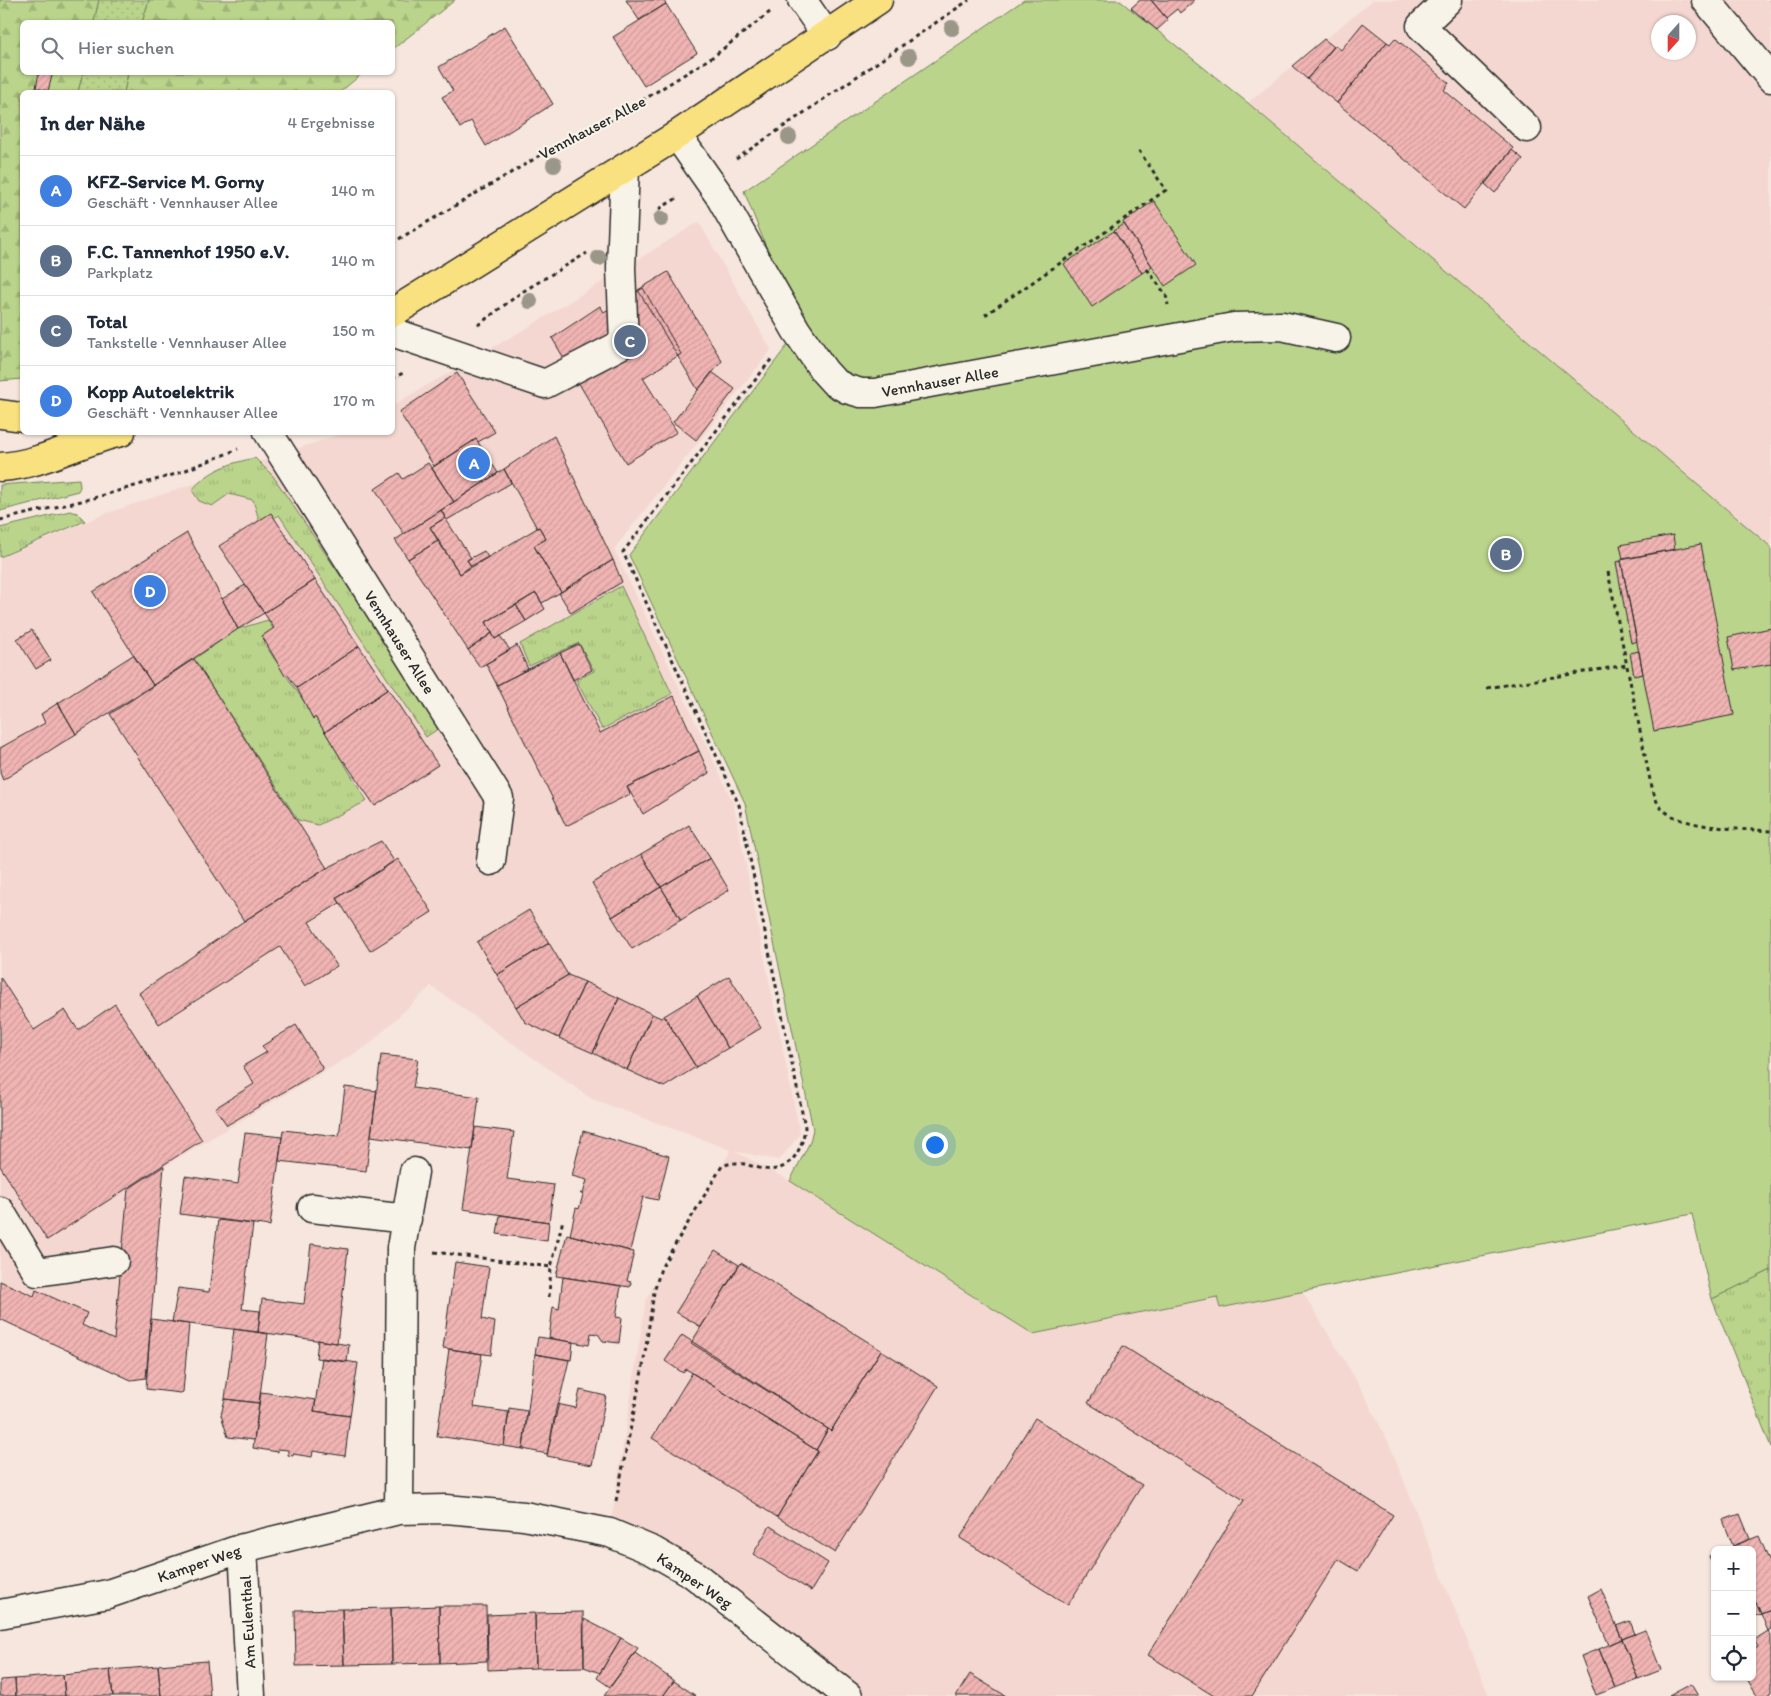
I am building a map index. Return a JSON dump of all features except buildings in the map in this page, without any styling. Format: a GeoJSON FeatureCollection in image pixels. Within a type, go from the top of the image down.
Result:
{"type":"FeatureCollection","features":[{"type":"Feature","properties":{"kind":"main road"},"geometry":{"type":"LineString","coordinates":[[395,311],[677,135],[878,0]]}},
{"type":"Feature","properties":{"kind":"main road"},"geometry":{"type":"LineString","coordinates":[[0,414],[20,417]]}},
{"type":"Feature","properties":{"kind":"main road"},"geometry":{"type":"LineString","coordinates":[[0,429],[20,430]]}},
{"type":"Feature","properties":{"kind":"main road"},"geometry":{"type":"LineString","coordinates":[[0,467],[22,466],[102,435]]}},
{"type":"Feature","properties":{"kind":"street"},"geometry":{"type":"LineString","coordinates":[[802,0],[827,36]]}},
{"type":"Feature","properties":{"kind":"street"},"geometry":{"type":"LineString","coordinates":[[1448,0],[1421,26],[1527,128]]}},
{"type":"Feature","properties":{"kind":"street"},"geometry":{"type":"LineString","coordinates":[[1706,0],[1771,78]]}},
{"type":"Feature","properties":{"kind":"street","name":"Vennhauser Allee"},"geometry":{"type":"LineString","coordinates":[[677,135],[719,195],[796,330],[834,382],[861,393],[875,393],[1234,327],[1282,326],[1336,338]]}},
{"type":"Feature","properties":{"kind":"street"},"geometry":{"type":"LineString","coordinates":[[395,333],[545,384],[624,343],[621,268],[625,168]]}},
{"type":"Feature","properties":{"kind":"street","name":"Vennhauser Allee"},"geometry":{"type":"LineString","coordinates":[[270,435],[499,798],[491,861]]}},
{"type":"Feature","properties":{"kind":"street"},"geometry":{"type":"LineString","coordinates":[[399,1510],[402,1248],[414,1172]]}},
{"type":"Feature","properties":{"kind":"street"},"geometry":{"type":"LineString","coordinates":[[312,1208],[407,1219]]}},
{"type":"Feature","properties":{"kind":"street"},"geometry":{"type":"LineString","coordinates":[[0,1211],[37,1272],[114,1261]]}},
{"type":"Feature","properties":{"kind":"street","name":"Kamper Weg"},"geometry":{"type":"LineString","coordinates":[[0,1614],[108,1594],[243,1548],[399,1510],[446,1509],[524,1516],[610,1533],[653,1551],[693,1574],[848,1696]]}},
{"type":"Feature","properties":{"kind":"street","name":"Am Eulenthal"},"geometry":{"type":"LineString","coordinates":[[243,1548],[251,1696]]}},
{"type":"Feature","properties":{"kind":"path","name":"Vennhauser Allee"},"geometry":{"type":"LineString","coordinates":[[395,241],[563,142],[606,123],[714,56],[771,11]]}},
{"type":"Feature","properties":{"kind":"path"},"geometry":{"type":"LineString","coordinates":[[985,315],[1166,190],[1137,148]]}},
{"type":"Feature","properties":{"kind":"path"},"geometry":{"type":"LineString","coordinates":[[1115,224],[1119,228]]}},
{"type":"Feature","properties":{"kind":"path"},"geometry":{"type":"LineString","coordinates":[[1147,269],[1166,295],[1174,338]]}},
{"type":"Feature","properties":{"kind":"path"},"geometry":{"type":"LineString","coordinates":[[610,1533],[644,1366],[654,1292],[661,1268],[722,1166],[735,1161],[766,1170],[781,1168],[793,1161],[804,1143],[805,1127],[739,805],[622,552],[796,330]]}},
{"type":"Feature","properties":{"kind":"path"},"geometry":{"type":"LineString","coordinates":[[0,520],[94,498],[176,474],[244,446]]}},
{"type":"Feature","properties":{"kind":"path"},"geometry":{"type":"LineString","coordinates":[[1608,572],[1650,780],[1661,808],[1686,820],[1703,825],[1771,831]]}},
{"type":"Feature","properties":{"kind":"path"},"geometry":{"type":"LineString","coordinates":[[1487,688],[1627,665]]}},
{"type":"Feature","properties":{"kind":"path"},"geometry":{"type":"LineString","coordinates":[[549,1297],[552,1267],[563,1220]]}},
{"type":"Feature","properties":{"kind":"path"},"geometry":{"type":"LineString","coordinates":[[402,1248],[552,1267]]}},
{"type":"Feature","properties":{"kind":"shaded area"},"geometry":{"type":"Polygon","coordinates":[[[1373,0],[1771,0],[1771,547],[1248,103],[1373,0]]]}},
{"type":"Feature","properties":{"kind":"shaded area"},"geometry":{"type":"Polygon","coordinates":[[[699,222],[771,350],[614,549],[733,802],[800,1134],[779,1160],[734,1151],[790,1181],[1033,1334],[1217,1297],[1220,1308],[1302,1291],[1361,1388],[1390,1446],[1489,1696],[856,1696],[611,1523],[646,1300],[731,1150],[592,1099],[431,986],[367,1046],[164,1166],[146,1378],[131,1380],[0,1319],[0,558],[105,514],[338,435],[395,435],[395,404],[527,328],[699,222]]]}},
{"type":"Feature","properties":{"kind":"green space"},"geometry":{"type":"Polygon","coordinates":[[[0,0],[99,0],[94,20],[20,20],[20,75],[82,75],[79,90],[20,90],[20,379],[0,381],[0,0]]]}},
{"type":"Feature","properties":{"kind":"green space"},"geometry":{"type":"Polygon","coordinates":[[[99,0],[149,0],[143,20],[94,20],[99,0]]]}},
{"type":"Feature","properties":{"kind":"green space"},"geometry":{"type":"Polygon","coordinates":[[[149,0],[455,0],[395,47],[395,20],[143,20],[149,0]]]}},
{"type":"Feature","properties":{"kind":"green space"},"geometry":{"type":"Polygon","coordinates":[[[1024,0],[1119,0],[1248,103],[1771,547],[1771,1270],[1712,1299],[1692,1214],[1220,1308],[1217,1297],[1033,1334],[790,1181],[810,1142],[813,1129],[745,803],[629,555],[799,330],[744,191],[1024,0]]]}},
{"type":"Feature","properties":{"kind":"green space"},"geometry":{"type":"Polygon","coordinates":[[[82,75],[128,75],[124,90],[79,90],[82,75]]]}},
{"type":"Feature","properties":{"kind":"green space"},"geometry":{"type":"Polygon","coordinates":[[[127,75],[361,75],[342,90],[124,90],[127,75]]]}},
{"type":"Feature","properties":{"kind":"green space"},"geometry":{"type":"Polygon","coordinates":[[[255,458],[273,476],[442,726],[426,737],[279,515],[261,526],[253,500],[229,494],[212,506],[199,501],[192,490],[205,477],[220,468],[255,458]]]}},
{"type":"Feature","properties":{"kind":"green space"},"geometry":{"type":"Polygon","coordinates":[[[79,479],[80,487],[78,491],[0,511],[0,485],[79,479]]]}},
{"type":"Feature","properties":{"kind":"green space"},"geometry":{"type":"Polygon","coordinates":[[[70,511],[77,513],[85,521],[0,557],[0,528],[70,511]]]}},
{"type":"Feature","properties":{"kind":"green space"},"geometry":{"type":"Polygon","coordinates":[[[621,586],[672,694],[602,729],[576,680],[594,671],[579,643],[529,666],[520,644],[621,586]]]}},
{"type":"Feature","properties":{"kind":"green space"},"geometry":{"type":"Polygon","coordinates":[[[268,620],[276,634],[263,642],[325,732],[367,801],[318,825],[298,820],[194,659],[238,629],[268,620]]]}},
{"type":"Feature","properties":{"kind":"green space"},"geometry":{"type":"Polygon","coordinates":[[[1771,1270],[1771,1447],[1712,1299],[1771,1270]]]}},
{"type":"Feature","properties":{"kind":"place","name":"Total"},"geometry":{"type":"Point","coordinates":[630,341]}},
{"type":"Feature","properties":{"kind":"place","name":"KFZ-Service M. Gorny"},"geometry":{"type":"Point","coordinates":[474,463]}},
{"type":"Feature","properties":{"kind":"place","name":"F.C. Tannenhof 1950 e.V."},"geometry":{"type":"Point","coordinates":[1506,554]}},
{"type":"Feature","properties":{"kind":"place","name":"Kopp Autoelektrik"},"geometry":{"type":"Point","coordinates":[150,591]}}]}
